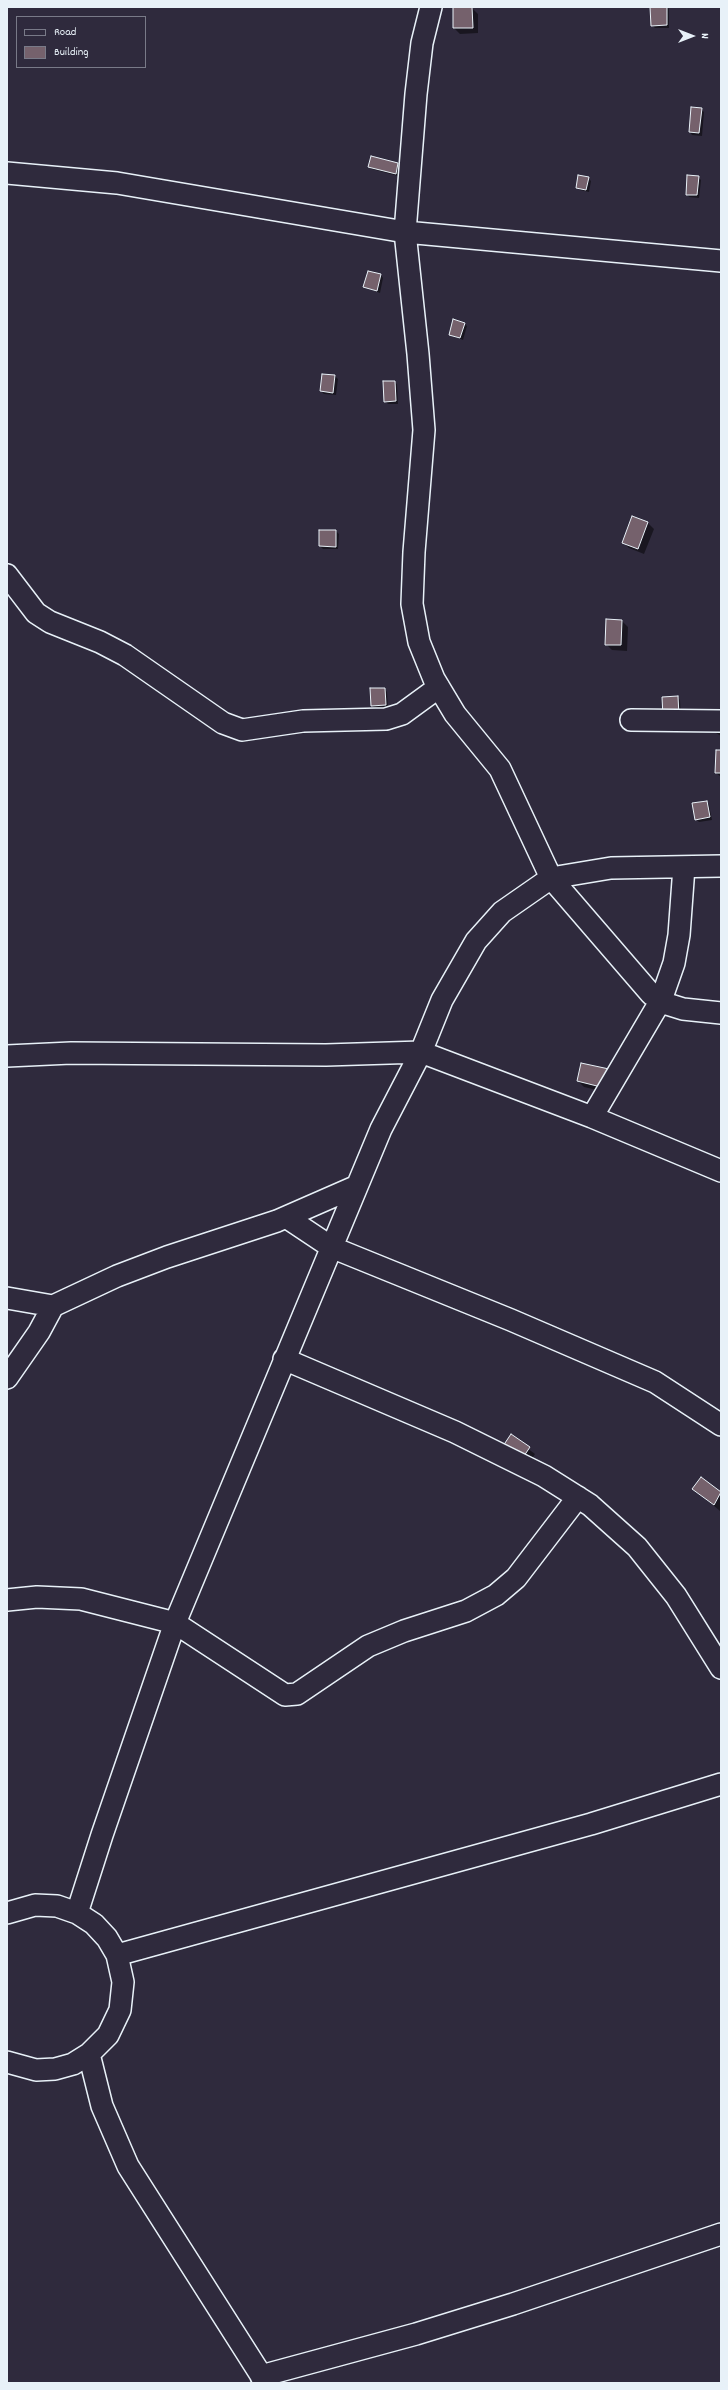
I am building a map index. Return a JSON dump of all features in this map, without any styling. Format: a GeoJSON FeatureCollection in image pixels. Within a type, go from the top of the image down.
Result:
{"type":"FeatureCollection","features":[{"type":"Feature","properties":{"kind":"street"},"geometry":{"type":"LineString","coordinates":[[431,7],[422,43],[416,94],[405,232],[419,361],[424,430],[414,552],[412,604],[419,642],[439,687],[455,714],[500,769],[514,796],[551,878],[651,994],[667,1004],[683,1009],[721,1013]]}},
{"type":"Feature","properties":{"kind":"street"},"geometry":{"type":"LineString","coordinates":[[7,173],[117,184],[405,232],[721,261]]}},
{"type":"Feature","properties":{"kind":"street"},"geometry":{"type":"LineString","coordinates":[[7,575],[36,614],[50,622],[100,642],[125,655],[223,723],[242,730],[310,720],[386,720],[402,714],[439,687]]}},
{"type":"Feature","properties":{"kind":"street"},"geometry":{"type":"LineString","coordinates":[[631,720],[721,721]]}},
{"type":"Feature","properties":{"kind":"street"},"geometry":{"type":"LineString","coordinates":[[77,1913],[102,1835],[175,1623],[381,1129],[421,1052],[442,1000],[476,941],[502,912],[551,878],[611,868],[721,866]]}},
{"type":"Feature","properties":{"kind":"street"},"geometry":{"type":"LineString","coordinates":[[592,1117],[661,1000],[674,963],[679,935],[684,867]]}},
{"type":"Feature","properties":{"kind":"street"},"geometry":{"type":"LineString","coordinates":[[7,1056],[71,1053],[326,1055],[421,1052],[592,1117],[721,1171]]}},
{"type":"Feature","properties":{"kind":"street"},"geometry":{"type":"LineString","coordinates":[[7,1298],[53,1306],[117,1276],[167,1257],[286,1217],[357,1186]]}},
{"type":"Feature","properties":{"kind":"street"},"geometry":{"type":"LineString","coordinates":[[286,1217],[331,1248],[511,1320],[655,1382],[721,1425]]}},
{"type":"Feature","properties":{"kind":"street"},"geometry":{"type":"LineString","coordinates":[[7,1378],[39,1332],[53,1306]]}},
{"type":"Feature","properties":{"kind":"street"},"geometry":{"type":"LineString","coordinates":[[284,1359],[455,1432],[544,1476],[578,1497],[637,1547],[676,1596],[721,1668]]}},
{"type":"Feature","properties":{"kind":"street"},"geometry":{"type":"LineString","coordinates":[[7,1600],[37,1597],[81,1599],[175,1623],[285,1694],[296,1694],[368,1646],[404,1631],[466,1611],[496,1595],[516,1578],[578,1497]]}},
{"type":"Feature","properties":{"kind":"street"},"geometry":{"type":"LineString","coordinates":[[117,1956],[562,1832],[721,1784]]}},
{"type":"Feature","properties":{"kind":"street"},"geometry":{"type":"LineString","coordinates":[[7,1913],[35,1905],[57,1906],[77,1913],[94,1924],[107,1938],[117,1956],[123,1982],[120,2010],[108,2035],[89,2054],[73,2064],[55,2069],[36,2070],[7,2062]]}},
{"type":"Feature","properties":{"kind":"street"},"geometry":{"type":"LineString","coordinates":[[89,2054],[102,2106],[128,2166],[263,2379],[431,2330],[721,2234]]}},
{"type":"Feature","properties":{"kind":"building"},"geometry":{"type":"Polygon","coordinates":[[[453,7],[472,7],[473,28],[453,28],[453,7]]]}},
{"type":"Feature","properties":{"kind":"building"},"geometry":{"type":"Polygon","coordinates":[[[650,7],[667,7],[667,25],[651,26],[650,7]]]}},
{"type":"Feature","properties":{"kind":"building"},"geometry":{"type":"Polygon","coordinates":[[[691,107],[702,108],[699,133],[689,132],[691,107]]]}},
{"type":"Feature","properties":{"kind":"building"},"geometry":{"type":"Polygon","coordinates":[[[371,156],[398,163],[396,174],[368,167],[371,156]]]}},
{"type":"Feature","properties":{"kind":"building"},"geometry":{"type":"Polygon","coordinates":[[[578,175],[589,177],[586,190],[576,188],[578,175]]]}},
{"type":"Feature","properties":{"kind":"building"},"geometry":{"type":"Polygon","coordinates":[[[687,175],[699,176],[697,195],[686,195],[687,175]]]}},
{"type":"Feature","properties":{"kind":"building"},"geometry":{"type":"Polygon","coordinates":[[[368,271],[381,274],[377,291],[363,287],[368,271]]]}},
{"type":"Feature","properties":{"kind":"building"},"geometry":{"type":"Polygon","coordinates":[[[453,319],[465,323],[460,338],[449,335],[453,319]]]}},
{"type":"Feature","properties":{"kind":"building"},"geometry":{"type":"Polygon","coordinates":[[[322,374],[335,375],[333,393],[320,391],[322,374]]]}},
{"type":"Feature","properties":{"kind":"building"},"geometry":{"type":"Polygon","coordinates":[[[383,381],[395,381],[396,401],[384,402],[383,381]]]}},
{"type":"Feature","properties":{"kind":"building"},"geometry":{"type":"Polygon","coordinates":[[[632,516],[648,522],[638,549],[622,543],[632,516]]]}},
{"type":"Feature","properties":{"kind":"building"},"geometry":{"type":"Polygon","coordinates":[[[319,530],[336,530],[336,547],[319,546],[319,530]]]}},
{"type":"Feature","properties":{"kind":"building"},"geometry":{"type":"Polygon","coordinates":[[[606,619],[622,620],[621,645],[605,645],[606,619]]]}},
{"type":"Feature","properties":{"kind":"building"},"geometry":{"type":"Polygon","coordinates":[[[370,688],[385,688],[386,705],[371,706],[370,688]]]}},
{"type":"Feature","properties":{"kind":"building"},"geometry":{"type":"Polygon","coordinates":[[[678,696],[679,716],[663,717],[662,697],[678,696]]]}},
{"type":"Feature","properties":{"kind":"building"},"geometry":{"type":"Polygon","coordinates":[[[716,750],[721,750],[721,773],[715,773],[716,750]]]}},
{"type":"Feature","properties":{"kind":"building"},"geometry":{"type":"Polygon","coordinates":[[[707,801],[710,817],[695,820],[692,803],[707,801]]]}},
{"type":"Feature","properties":{"kind":"building"},"geometry":{"type":"Polygon","coordinates":[[[581,1063],[609,1069],[605,1088],[577,1081],[581,1063]]]}},
{"type":"Feature","properties":{"kind":"building"},"geometry":{"type":"Polygon","coordinates":[[[511,1434],[530,1447],[516,1468],[497,1455],[511,1434]]]}},
{"type":"Feature","properties":{"kind":"building"},"geometry":{"type":"Polygon","coordinates":[[[701,1477],[721,1492],[714,1505],[692,1489],[701,1477]]]}}]}
